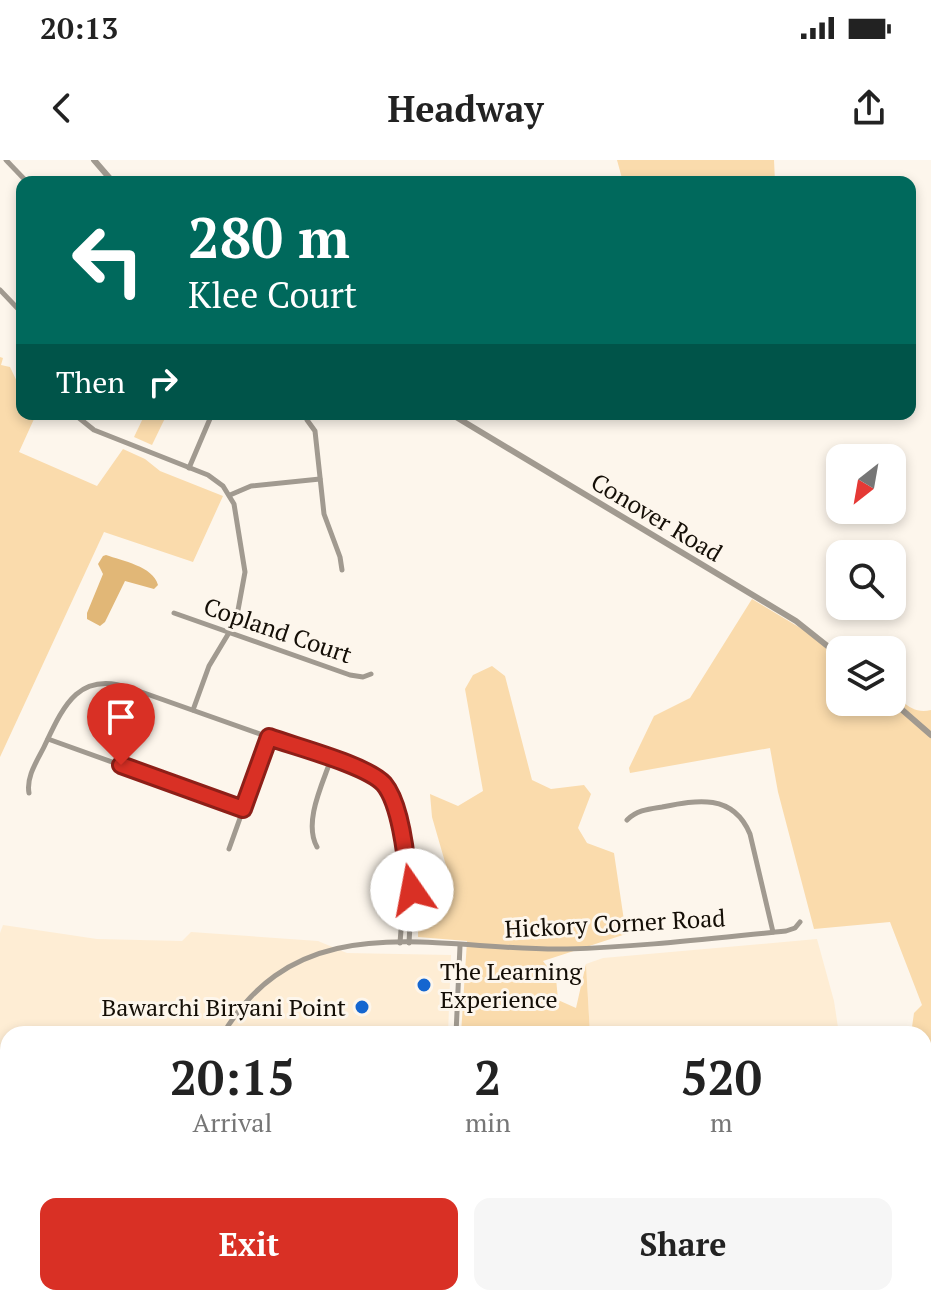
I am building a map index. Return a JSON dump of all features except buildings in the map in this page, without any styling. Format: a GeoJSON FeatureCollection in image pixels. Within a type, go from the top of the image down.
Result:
{"type":"FeatureCollection","features":[{"type":"Feature","properties":{"kind":"street"},"geometry":{"type":"LineString","coordinates":[[6,160],[21,176]]}},
{"type":"Feature","properties":{"kind":"street"},"geometry":{"type":"LineString","coordinates":[[94,160],[108,176]]}},
{"type":"Feature","properties":{"kind":"street"},"geometry":{"type":"LineString","coordinates":[[0,290],[16,307]]}},
{"type":"Feature","properties":{"kind":"street"},"geometry":{"type":"LineString","coordinates":[[82,420],[94,430],[214,479],[230,495],[235,508],[245,567],[238,610],[231,632],[209,666],[193,710]]}},
{"type":"Feature","properties":{"kind":"street"},"geometry":{"type":"LineString","coordinates":[[189,468],[209,420]]}},
{"type":"Feature","properties":{"kind":"street"},"geometry":{"type":"LineString","coordinates":[[307,420],[315,431],[324,514],[342,570]]}},
{"type":"Feature","properties":{"kind":"street","name":"Conover Road"},"geometry":{"type":"LineString","coordinates":[[461,420],[796,621],[826,645]]}},
{"type":"Feature","properties":{"kind":"street"},"geometry":{"type":"LineString","coordinates":[[230,495],[251,486],[320,479]]}},
{"type":"Feature","properties":{"kind":"street","name":"Copland Court"},"geometry":{"type":"LineString","coordinates":[[174,613],[350,675],[363,677],[371,674]]}},
{"type":"Feature","properties":{"kind":"street"},"geometry":{"type":"LineString","coordinates":[[29,793],[28,780],[69,700],[83,689],[97,684],[119,684],[331,759],[374,776],[390,793],[412,890],[409,943]]}},
{"type":"Feature","properties":{"kind":"street"},"geometry":{"type":"LineString","coordinates":[[906,713],[931,735]]}},
{"type":"Feature","properties":{"kind":"street"},"geometry":{"type":"LineString","coordinates":[[229,849],[269,737]]}},
{"type":"Feature","properties":{"kind":"street"},"geometry":{"type":"LineString","coordinates":[[48,739],[243,809]]}},
{"type":"Feature","properties":{"kind":"street"},"geometry":{"type":"LineString","coordinates":[[317,847],[312,833],[317,803],[331,759]]}},
{"type":"Feature","properties":{"kind":"street"},"geometry":{"type":"LineString","coordinates":[[627,820],[641,811],[699,800],[715,802],[730,809],[742,820],[750,834],[773,932]]}},
{"type":"Feature","properties":{"kind":"street"},"geometry":{"type":"LineString","coordinates":[[400,943],[404,891],[408,880]]}},
{"type":"Feature","properties":{"kind":"street","name":"Hickory Corner Road"},"geometry":{"type":"LineString","coordinates":[[228,1026],[258,989],[283,970],[327,950],[357,943],[567,949],[773,932],[795,928],[800,922]]}},
{"type":"Feature","properties":{"kind":"street"},"geometry":{"type":"LineString","coordinates":[[456,1026],[460,946]]}},
{"type":"Feature","properties":{"kind":"shaded area"},"geometry":{"type":"Polygon","coordinates":[[[617,160],[774,160],[775,176],[621,176],[617,160]]]}},
{"type":"Feature","properties":{"kind":"shaded area"},"geometry":{"type":"Polygon","coordinates":[[[0,357],[3,358],[1,365],[10,367],[16,380],[16,420],[34,420],[19,452],[97,486],[123,449],[145,459],[160,471],[223,496],[193,562],[104,532],[0,757],[0,357]]]}},
{"type":"Feature","properties":{"kind":"shaded area"},"geometry":{"type":"Polygon","coordinates":[[[142,420],[164,420],[152,445],[134,437],[142,420]]]}},
{"type":"Feature","properties":{"kind":"shaded area"},"geometry":{"type":"Polygon","coordinates":[[[106,555],[144,569],[158,585],[154,589],[125,581],[105,622],[100,626],[87,619],[87,613],[103,574],[98,564],[106,555]]]}},
{"type":"Feature","properties":{"kind":"shaded area"},"geometry":{"type":"Polygon","coordinates":[[[752,599],[812,635],[826,648],[826,716],[906,716],[906,704],[915,710],[931,710],[931,1026],[912,1026],[914,1013],[922,1005],[890,922],[814,929],[778,792],[770,748],[630,773],[629,768],[654,716],[690,698],[752,599]]]}},
{"type":"Feature","properties":{"kind":"shaded area"},"geometry":{"type":"Polygon","coordinates":[[[492,666],[505,676],[532,780],[551,789],[584,785],[591,794],[578,828],[587,843],[614,853],[626,934],[543,961],[556,978],[558,1000],[576,1008],[586,964],[590,1026],[462,1026],[467,941],[418,937],[419,876],[449,876],[432,817],[430,794],[458,806],[483,791],[465,689],[473,675],[492,666]]]}},
{"type":"Feature","properties":{"kind":"shaded area"},"geometry":{"type":"Polygon","coordinates":[[[3,925],[97,939],[182,941],[191,932],[318,941],[347,953],[451,955],[448,1026],[0,1026],[0,933],[3,925]]]}},
{"type":"Feature","properties":{"kind":"shaded area"},"geometry":{"type":"Polygon","coordinates":[[[817,939],[838,1026],[590,1026],[586,964],[603,958],[817,939]]]}},
{"type":"Feature","properties":{"kind":"place","name":"The Learning Experience"},"geometry":{"type":"Point","coordinates":[424,985]}},
{"type":"Feature","properties":{"kind":"place","name":"Bawarchi Biryani Point"},"geometry":{"type":"Point","coordinates":[362,1007]}},
{"type":"Feature","properties":{"kind":"route"},"geometry":{"type":"LineString","coordinates":[[121,765],[243,809],[269,737],[362,770],[381,781],[392,798],[412,890]]}}]}
